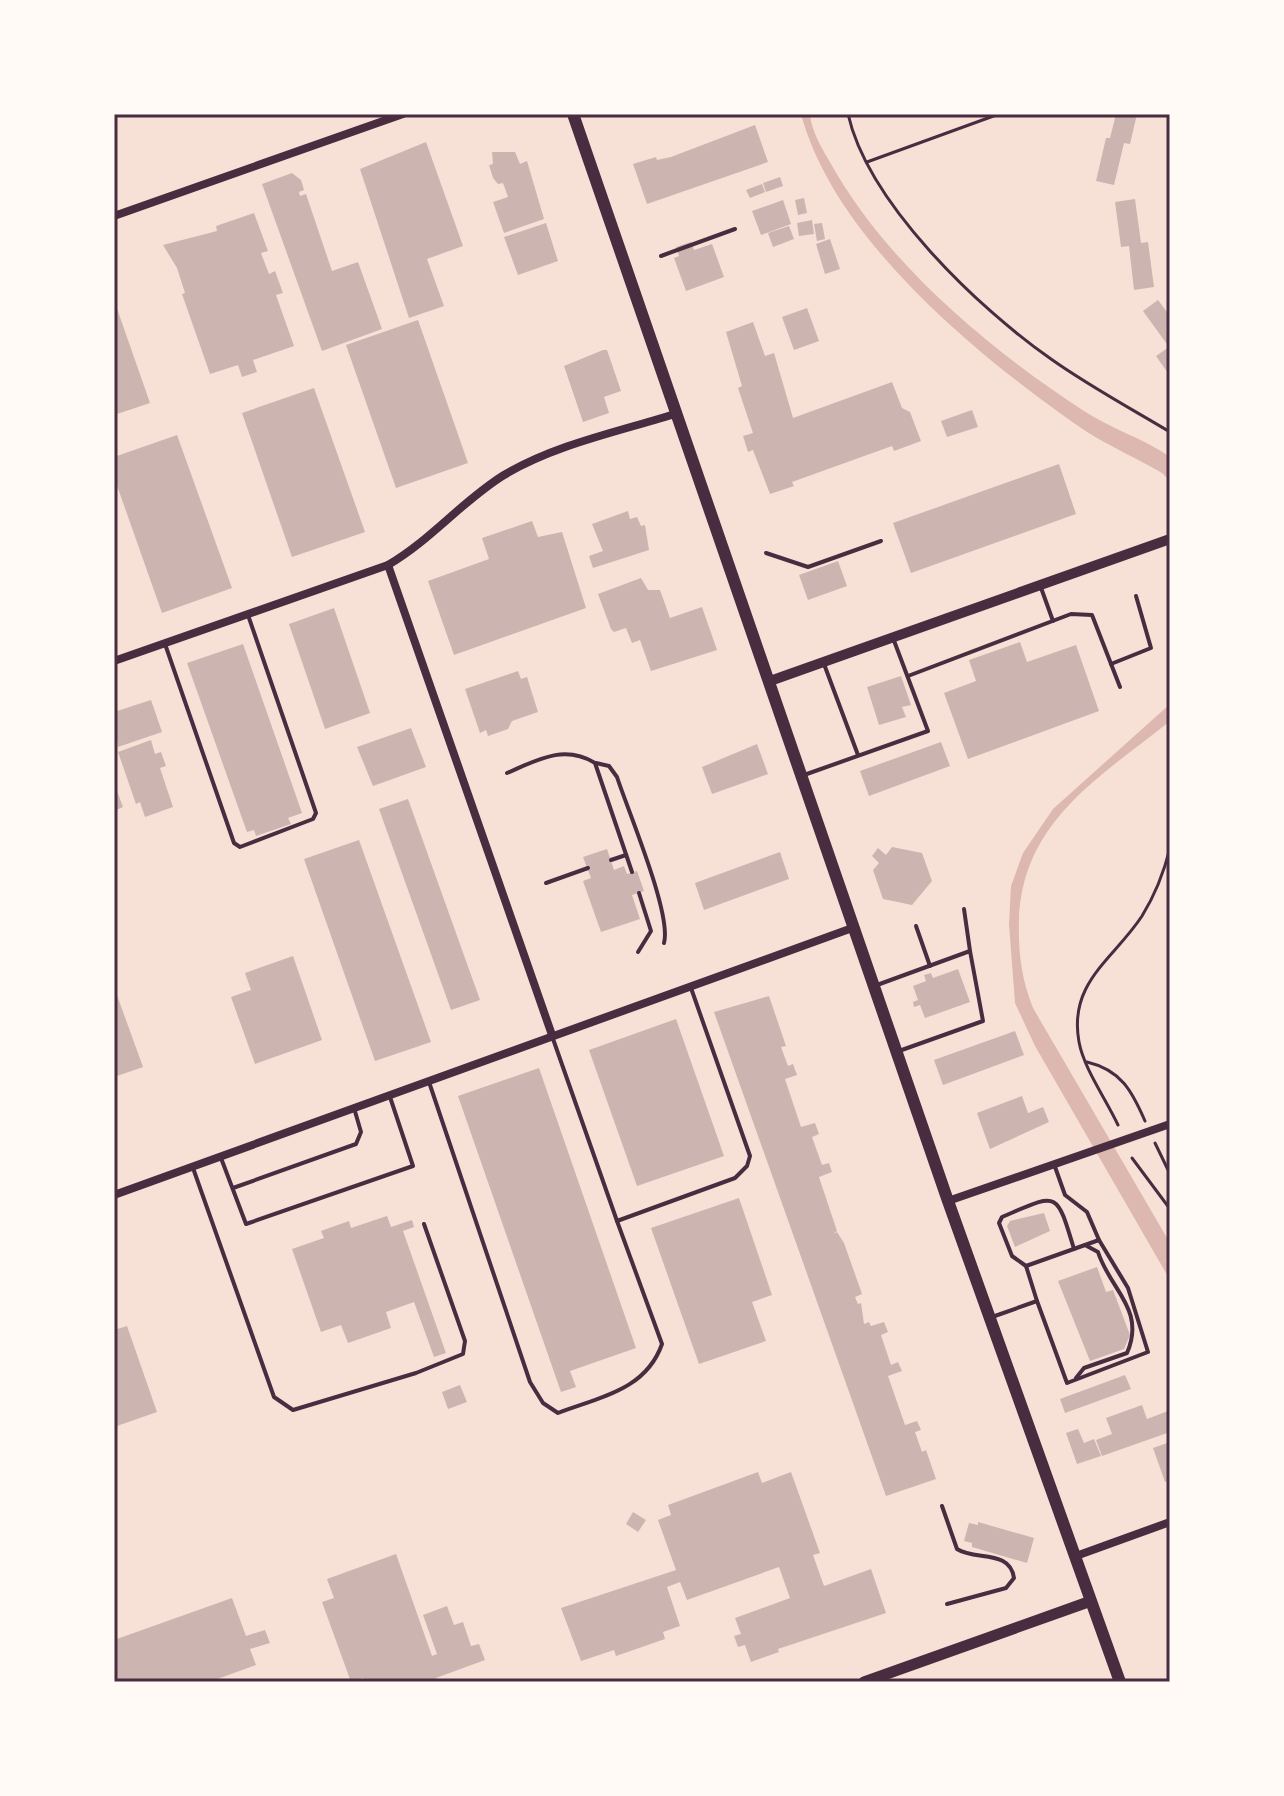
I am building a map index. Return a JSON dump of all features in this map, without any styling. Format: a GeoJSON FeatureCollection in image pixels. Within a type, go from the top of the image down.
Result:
{"type":"FeatureCollection","features":[{"type":"Feature","properties":{"kind":"main road"},"geometry":{"type":"LineString","coordinates":[[573,114],[948,1201],[1120,1682]]}},
{"type":"Feature","properties":{"kind":"main road"},"geometry":{"type":"LineString","coordinates":[[864,1682],[1091,1601]]}},
{"type":"Feature","properties":{"kind":"street"},"geometry":{"type":"LineString","coordinates":[[114,216],[403,114]]}},
{"type":"Feature","properties":{"kind":"street"},"geometry":{"type":"LineString","coordinates":[[114,661],[388,565],[415,550],[482,491],[531,461],[678,413]]}},
{"type":"Feature","properties":{"kind":"street"},"geometry":{"type":"LineString","coordinates":[[770,681],[1170,539]]}},
{"type":"Feature","properties":{"kind":"street"},"geometry":{"type":"LineString","coordinates":[[388,565],[552,1035]]}},
{"type":"Feature","properties":{"kind":"street"},"geometry":{"type":"LineString","coordinates":[[114,1195],[855,927]]}},
{"type":"Feature","properties":{"kind":"street"},"geometry":{"type":"LineString","coordinates":[[948,1201],[1170,1124]]}},
{"type":"Feature","properties":{"kind":"street"},"geometry":{"type":"LineString","coordinates":[[1076,1556],[1170,1522]]}},
{"type":"Feature","properties":{"kind":"lane"},"geometry":{"type":"LineString","coordinates":[[661,256],[735,229]]}},
{"type":"Feature","properties":{"kind":"lane"},"geometry":{"type":"LineString","coordinates":[[766,553],[808,567],[881,541]]}},
{"type":"Feature","properties":{"kind":"lane"},"geometry":{"type":"LineString","coordinates":[[1040,585],[1053,621]]}},
{"type":"Feature","properties":{"kind":"lane"},"geometry":{"type":"LineString","coordinates":[[1111,664],[1151,648],[1136,596]]}},
{"type":"Feature","properties":{"kind":"lane"},"geometry":{"type":"LineString","coordinates":[[165,644],[234,843],[240,847],[313,819],[316,813],[248,614]]}},
{"type":"Feature","properties":{"kind":"lane"},"geometry":{"type":"LineString","coordinates":[[908,676],[1071,614],[1092,615],[1120,687]]}},
{"type":"Feature","properties":{"kind":"lane"},"geometry":{"type":"LineString","coordinates":[[802,775],[928,731],[893,638]]}},
{"type":"Feature","properties":{"kind":"lane"},"geometry":{"type":"LineString","coordinates":[[823,663],[858,755]]}},
{"type":"Feature","properties":{"kind":"lane"},"geometry":{"type":"LineString","coordinates":[[507,773],[555,754],[575,752],[595,763],[609,766],[617,777],[660,906],[667,931],[664,943]]}},
{"type":"Feature","properties":{"kind":"lane"},"geometry":{"type":"LineString","coordinates":[[595,763],[632,872]]}},
{"type":"Feature","properties":{"kind":"lane"},"geometry":{"type":"LineString","coordinates":[[611,860],[626,855]]}},
{"type":"Feature","properties":{"kind":"lane"},"geometry":{"type":"LineString","coordinates":[[546,883],[588,868]]}},
{"type":"Feature","properties":{"kind":"lane"},"geometry":{"type":"LineString","coordinates":[[638,952],[651,931],[639,893]]}},
{"type":"Feature","properties":{"kind":"lane"},"geometry":{"type":"LineString","coordinates":[[897,1052],[983,1021],[964,909]]}},
{"type":"Feature","properties":{"kind":"lane"},"geometry":{"type":"LineString","coordinates":[[916,926],[930,966]]}},
{"type":"Feature","properties":{"kind":"lane"},"geometry":{"type":"LineString","coordinates":[[875,986],[970,951]]}},
{"type":"Feature","properties":{"kind":"lane"},"geometry":{"type":"LineString","coordinates":[[617,1221],[735,1178],[747,1166],[750,1156],[690,986]]}},
{"type":"Feature","properties":{"kind":"lane"},"geometry":{"type":"LineString","coordinates":[[428,1080],[530,1382],[543,1403],[558,1413],[634,1385],[655,1364],[662,1344],[552,1035]]}},
{"type":"Feature","properties":{"kind":"lane"},"geometry":{"type":"LineString","coordinates":[[221,1156],[246,1224],[413,1166],[389,1094]]}},
{"type":"Feature","properties":{"kind":"lane"},"geometry":{"type":"LineString","coordinates":[[233,1188],[356,1144],[361,1139],[361,1132],[354,1107]]}},
{"type":"Feature","properties":{"kind":"lane"},"geometry":{"type":"LineString","coordinates":[[1054,1164],[1065,1195],[1087,1212],[1099,1240],[1128,1288],[1148,1352],[1067,1383],[1026,1266],[1012,1256],[999,1223],[1002,1217],[1044,1199],[1052,1199],[1061,1207],[1074,1249]]}},
{"type":"Feature","properties":{"kind":"lane"},"geometry":{"type":"LineString","coordinates":[[192,1166],[274,1397],[293,1410],[416,1373],[463,1354],[465,1341],[424,1224]]}},
{"type":"Feature","properties":{"kind":"lane"},"geometry":{"type":"LineString","coordinates":[[1026,1266],[1099,1240]]}},
{"type":"Feature","properties":{"kind":"lane"},"geometry":{"type":"LineString","coordinates":[[1074,1380],[1084,1368],[1127,1353],[1134,1337],[1134,1327],[1122,1292],[1106,1276],[1098,1252],[1085,1245]]}},
{"type":"Feature","properties":{"kind":"lane"},"geometry":{"type":"LineString","coordinates":[[989,1318],[1037,1301]]}},
{"type":"Feature","properties":{"kind":"lane"},"geometry":{"type":"LineString","coordinates":[[942,1506],[957,1549],[1002,1560],[1009,1565],[1014,1578],[1000,1591],[976,1594],[947,1604]]}},
{"type":"Feature","properties":{"kind":"path"},"geometry":{"type":"LineString","coordinates":[[848,114],[866,162],[884,194],[914,232],[997,314],[1070,372],[1170,432]]}},
{"type":"Feature","properties":{"kind":"path"},"geometry":{"type":"LineString","coordinates":[[866,162],[999,114]]}},
{"type":"Feature","properties":{"kind":"path"},"geometry":{"type":"LineString","coordinates":[[1118,1125],[1087,1062],[1078,1033],[1078,1015],[1087,982],[1143,914],[1166,866],[1170,848]]}},
{"type":"Feature","properties":{"kind":"path"},"geometry":{"type":"LineString","coordinates":[[1087,1062],[1116,1073],[1127,1084],[1146,1132],[1170,1174]]}},
{"type":"Feature","properties":{"kind":"path"},"geometry":{"type":"LineString","coordinates":[[1132,1158],[1170,1209]]}},
{"type":"Feature","properties":{"kind":"shaded area"},"geometry":{"type":"Polygon","coordinates":[[[801,114],[810,114],[821,147],[854,201],[881,236],[943,302],[1048,387],[1094,417],[1170,457],[1170,481],[1162,473],[1087,432],[1046,403],[959,333],[917,294],[845,207],[819,161],[801,114]]]}},
{"type":"Feature","properties":{"kind":"shaded area"},"geometry":{"type":"Polygon","coordinates":[[[1170,704],[1170,721],[1093,782],[1070,803],[1051,827],[1035,853],[1024,883],[1019,930],[1023,975],[1033,1008],[1170,1243],[1170,1280],[1035,1046],[1015,1003],[1009,924],[1011,886],[1023,853],[1053,809],[1170,704]]]}},
{"type":"Feature","properties":{"kind":"building"},"geometry":{"type":"Polygon","coordinates":[[[1116,114],[1137,114],[1130,144],[1124,143],[1114,185],[1096,181],[1106,138],[1110,138],[1116,114]]]}},
{"type":"Feature","properties":{"kind":"building"},"geometry":{"type":"Polygon","coordinates":[[[755,125],[768,162],[647,204],[633,164],[656,157],[657,160],[671,157],[755,125]]]}},
{"type":"Feature","properties":{"kind":"building"},"geometry":{"type":"Polygon","coordinates":[[[426,142],[463,246],[427,259],[444,306],[409,318],[360,169],[426,142]]]}},
{"type":"Feature","properties":{"kind":"building"},"geometry":{"type":"Polygon","coordinates":[[[492,152],[515,152],[520,164],[527,161],[544,219],[504,233],[493,202],[508,197],[503,183],[498,184],[493,178],[489,165],[493,164],[492,152]]]}},
{"type":"Feature","properties":{"kind":"building"},"geometry":{"type":"Polygon","coordinates":[[[292,173],[301,180],[304,190],[299,192],[300,196],[306,194],[332,271],[358,262],[382,329],[322,351],[262,184],[292,173]]]}},
{"type":"Feature","properties":{"kind":"building"},"geometry":{"type":"Polygon","coordinates":[[[780,177],[783,186],[766,192],[763,183],[780,177]]]}},
{"type":"Feature","properties":{"kind":"building"},"geometry":{"type":"Polygon","coordinates":[[[762,184],[765,192],[750,198],[746,190],[762,184]]]}},
{"type":"Feature","properties":{"kind":"building"},"geometry":{"type":"Polygon","coordinates":[[[804,198],[807,213],[798,215],[795,200],[804,198]]]}},
{"type":"Feature","properties":{"kind":"building"},"geometry":{"type":"Polygon","coordinates":[[[1135,199],[1141,243],[1148,242],[1154,287],[1134,290],[1129,246],[1121,247],[1115,202],[1135,199]]]}},
{"type":"Feature","properties":{"kind":"building"},"geometry":{"type":"Polygon","coordinates":[[[783,200],[791,224],[761,235],[752,211],[783,200]]]}},
{"type":"Feature","properties":{"kind":"building"},"geometry":{"type":"Polygon","coordinates":[[[254,213],[268,251],[261,253],[269,274],[275,271],[283,293],[276,295],[294,346],[253,360],[257,372],[242,377],[238,365],[210,374],[182,294],[185,293],[177,268],[163,245],[217,231],[216,226],[254,213]]]}},
{"type":"Feature","properties":{"kind":"building"},"geometry":{"type":"Polygon","coordinates":[[[812,220],[814,234],[799,236],[797,223],[812,220]]]}},
{"type":"Feature","properties":{"kind":"building"},"geometry":{"type":"Polygon","coordinates":[[[546,223],[558,261],[518,275],[504,237],[546,223]]]}},
{"type":"Feature","properties":{"kind":"building"},"geometry":{"type":"Polygon","coordinates":[[[822,223],[825,239],[817,241],[814,224],[822,223]]]}},
{"type":"Feature","properties":{"kind":"building"},"geometry":{"type":"Polygon","coordinates":[[[789,226],[794,239],[773,247],[768,233],[789,226]]]}},
{"type":"Feature","properties":{"kind":"building"},"geometry":{"type":"Polygon","coordinates":[[[830,239],[840,269],[825,274],[816,244],[830,239]]]}},
{"type":"Feature","properties":{"kind":"building"},"geometry":{"type":"Polygon","coordinates":[[[691,242],[694,250],[712,244],[724,277],[686,291],[674,258],[679,256],[676,247],[691,242]]]}},
{"type":"Feature","properties":{"kind":"building"},"geometry":{"type":"Polygon","coordinates":[[[114,300],[150,403],[114,415],[114,300]]]}},
{"type":"Feature","properties":{"kind":"building"},"geometry":{"type":"Polygon","coordinates":[[[1158,300],[1170,316],[1170,376],[1156,356],[1169,347],[1143,311],[1158,300]]]}},
{"type":"Feature","properties":{"kind":"building"},"geometry":{"type":"Polygon","coordinates":[[[807,308],[819,341],[794,350],[782,317],[807,308]]]}},
{"type":"Feature","properties":{"kind":"building"},"geometry":{"type":"Polygon","coordinates":[[[418,320],[468,463],[396,488],[346,345],[418,320]]]}},
{"type":"Feature","properties":{"kind":"building"},"geometry":{"type":"Polygon","coordinates":[[[753,322],[765,356],[774,353],[793,418],[892,382],[902,408],[910,412],[921,441],[894,451],[892,446],[792,482],[794,486],[770,494],[753,450],[748,452],[743,436],[753,433],[738,388],[742,386],[726,332],[753,322]]]}},
{"type":"Feature","properties":{"kind":"building"},"geometry":{"type":"Polygon","coordinates":[[[607,350],[621,391],[604,397],[609,413],[583,422],[564,366],[607,350]]]}},
{"type":"Feature","properties":{"kind":"building"},"geometry":{"type":"Polygon","coordinates":[[[314,388],[365,532],[292,557],[242,413],[314,388]]]}},
{"type":"Feature","properties":{"kind":"building"},"geometry":{"type":"Polygon","coordinates":[[[972,410],[978,427],[947,437],[941,421],[972,410]]]}},
{"type":"Feature","properties":{"kind":"building"},"geometry":{"type":"Polygon","coordinates":[[[177,435],[232,588],[162,613],[114,477],[114,457],[177,435]]]}},
{"type":"Feature","properties":{"kind":"building"},"geometry":{"type":"Polygon","coordinates":[[[1059,464],[1076,514],[911,573],[893,523],[1059,464]]]}},
{"type":"Feature","properties":{"kind":"building"},"geometry":{"type":"Polygon","coordinates":[[[628,511],[630,519],[637,517],[641,526],[645,525],[649,550],[593,568],[589,556],[603,551],[592,524],[628,511]]]}},
{"type":"Feature","properties":{"kind":"building"},"geometry":{"type":"Polygon","coordinates":[[[532,521],[538,537],[562,532],[586,608],[454,655],[428,581],[489,559],[482,538],[532,521]]]}},
{"type":"Feature","properties":{"kind":"building"},"geometry":{"type":"Polygon","coordinates":[[[838,561],[847,586],[808,600],[799,575],[838,561]]]}},
{"type":"Feature","properties":{"kind":"building"},"geometry":{"type":"Polygon","coordinates":[[[641,578],[648,590],[660,590],[670,618],[702,607],[717,650],[651,671],[640,640],[632,643],[626,628],[614,632],[611,629],[598,594],[641,578]]]}},
{"type":"Feature","properties":{"kind":"building"},"geometry":{"type":"Polygon","coordinates":[[[334,608],[370,713],[325,729],[289,624],[334,608]]]}},
{"type":"Feature","properties":{"kind":"building"},"geometry":{"type":"Polygon","coordinates":[[[1020,642],[1027,662],[1076,645],[1099,711],[968,759],[944,693],[976,681],[969,660],[1020,642]]]}},
{"type":"Feature","properties":{"kind":"building"},"geometry":{"type":"Polygon","coordinates":[[[243,644],[302,813],[288,818],[291,824],[256,836],[254,830],[247,832],[187,663],[243,644]]]}},
{"type":"Feature","properties":{"kind":"building"},"geometry":{"type":"Polygon","coordinates":[[[518,671],[521,679],[527,677],[538,712],[512,721],[508,729],[488,736],[486,730],[480,733],[465,689],[518,671]]]}},
{"type":"Feature","properties":{"kind":"building"},"geometry":{"type":"Polygon","coordinates":[[[901,676],[911,705],[902,707],[906,717],[879,725],[867,687],[901,676]]]}},
{"type":"Feature","properties":{"kind":"building"},"geometry":{"type":"Polygon","coordinates":[[[151,700],[162,732],[118,747],[114,712],[151,700]]]}},
{"type":"Feature","properties":{"kind":"building"},"geometry":{"type":"Polygon","coordinates":[[[411,728],[426,767],[373,786],[357,747],[411,728]]]}},
{"type":"Feature","properties":{"kind":"building"},"geometry":{"type":"Polygon","coordinates":[[[151,740],[155,754],[161,752],[166,766],[160,768],[173,807],[145,817],[140,802],[136,804],[118,752],[151,740]]]}},
{"type":"Feature","properties":{"kind":"building"},"geometry":{"type":"Polygon","coordinates":[[[941,742],[950,766],[869,796],[860,771],[941,742]]]}},
{"type":"Feature","properties":{"kind":"building"},"geometry":{"type":"Polygon","coordinates":[[[757,744],[768,774],[712,794],[702,767],[757,744]]]}},
{"type":"Feature","properties":{"kind":"building"},"geometry":{"type":"Polygon","coordinates":[[[114,783],[123,807],[114,811],[114,783]]]}},
{"type":"Feature","properties":{"kind":"building"},"geometry":{"type":"Polygon","coordinates":[[[408,799],[480,1000],[451,1010],[379,809],[408,799]]]}},
{"type":"Feature","properties":{"kind":"building"},"geometry":{"type":"Polygon","coordinates":[[[359,840],[431,1042],[375,1061],[304,859],[359,840]]]}},
{"type":"Feature","properties":{"kind":"building"},"geometry":{"type":"Polygon","coordinates":[[[892,847],[922,853],[932,881],[912,905],[883,899],[873,870],[879,863],[872,856],[878,848],[886,855],[892,847]]]}},
{"type":"Feature","properties":{"kind":"building"},"geometry":{"type":"Polygon","coordinates":[[[607,849],[614,870],[624,866],[627,874],[637,871],[644,891],[632,895],[640,919],[601,932],[583,881],[591,878],[583,857],[607,849]]]}},
{"type":"Feature","properties":{"kind":"building"},"geometry":{"type":"Polygon","coordinates":[[[780,852],[789,879],[704,910],[695,883],[780,852]]]}},
{"type":"Feature","properties":{"kind":"building"},"geometry":{"type":"Polygon","coordinates":[[[293,956],[322,1040],[255,1064],[231,997],[251,990],[245,973],[293,956]]]}},
{"type":"Feature","properties":{"kind":"building"},"geometry":{"type":"Polygon","coordinates":[[[958,969],[970,1002],[925,1018],[920,1005],[914,1007],[913,1002],[918,1000],[913,986],[926,981],[924,975],[931,973],[933,978],[958,969]]]}},
{"type":"Feature","properties":{"kind":"building"},"geometry":{"type":"Polygon","coordinates":[[[114,987],[143,1067],[114,1077],[114,987]]]}},
{"type":"Feature","properties":{"kind":"building"},"geometry":{"type":"Polygon","coordinates":[[[769,996],[786,1046],[781,1047],[788,1066],[793,1064],[797,1075],[785,1079],[801,1127],[815,1123],[819,1134],[812,1137],[822,1165],[829,1163],[832,1172],[819,1177],[837,1231],[833,1234],[837,1232],[844,1243],[862,1294],[855,1297],[858,1304],[861,1303],[864,1324],[869,1322],[871,1326],[884,1322],[888,1332],[881,1335],[891,1365],[898,1362],[902,1371],[888,1376],[905,1425],[917,1421],[921,1430],[915,1432],[922,1452],[926,1450],[936,1479],[886,1496],[714,1012],[769,996]]]}},
{"type":"Feature","properties":{"kind":"building"},"geometry":{"type":"Polygon","coordinates":[[[676,1019],[724,1156],[637,1186],[589,1050],[676,1019]]]}},
{"type":"Feature","properties":{"kind":"building"},"geometry":{"type":"Polygon","coordinates":[[[1015,1031],[1024,1055],[943,1085],[934,1060],[1015,1031]]]}},
{"type":"Feature","properties":{"kind":"building"},"geometry":{"type":"Polygon","coordinates":[[[539,1068],[636,1348],[570,1371],[576,1387],[561,1392],[458,1096],[539,1068]]]}},
{"type":"Feature","properties":{"kind":"building"},"geometry":{"type":"Polygon","coordinates":[[[1022,1096],[1028,1113],[1043,1107],[1049,1122],[990,1149],[977,1113],[1022,1096]]]}},
{"type":"Feature","properties":{"kind":"building"},"geometry":{"type":"Polygon","coordinates":[[[739,1198],[772,1295],[752,1302],[766,1341],[699,1364],[651,1228],[739,1198]]]}},
{"type":"Feature","properties":{"kind":"building"},"geometry":{"type":"Polygon","coordinates":[[[1044,1213],[1050,1231],[1015,1247],[1007,1226],[1010,1221],[1044,1213]]]}},
{"type":"Feature","properties":{"kind":"building"},"geometry":{"type":"Polygon","coordinates":[[[387,1216],[391,1227],[412,1220],[414,1227],[403,1231],[446,1353],[434,1357],[414,1302],[386,1312],[391,1328],[348,1343],[341,1325],[321,1332],[292,1249],[324,1238],[321,1231],[349,1221],[351,1228],[387,1216]]]}},
{"type":"Feature","properties":{"kind":"building"},"geometry":{"type":"Polygon","coordinates":[[[1097,1267],[1106,1292],[1113,1290],[1130,1335],[1124,1349],[1090,1361],[1058,1281],[1097,1267]]]}},
{"type":"Feature","properties":{"kind":"building"},"geometry":{"type":"Polygon","coordinates":[[[127,1326],[157,1412],[114,1427],[114,1330],[127,1326]]]}},
{"type":"Feature","properties":{"kind":"building"},"geometry":{"type":"Polygon","coordinates":[[[1125,1375],[1131,1389],[1065,1413],[1060,1399],[1125,1375]]]}},
{"type":"Feature","properties":{"kind":"building"},"geometry":{"type":"Polygon","coordinates":[[[460,1385],[467,1402],[448,1409],[442,1392],[460,1385]]]}},
{"type":"Feature","properties":{"kind":"building"},"geometry":{"type":"Polygon","coordinates":[[[1142,1405],[1147,1419],[1168,1411],[1170,1432],[1102,1456],[1096,1440],[1112,1434],[1106,1418],[1142,1405]]]}},
{"type":"Feature","properties":{"kind":"building"},"geometry":{"type":"Polygon","coordinates":[[[1078,1429],[1084,1443],[1094,1439],[1101,1456],[1077,1464],[1066,1433],[1078,1429]]]}},
{"type":"Feature","properties":{"kind":"building"},"geometry":{"type":"Polygon","coordinates":[[[1170,1442],[1170,1480],[1165,1482],[1153,1448],[1170,1442]]]}},
{"type":"Feature","properties":{"kind":"building"},"geometry":{"type":"Polygon","coordinates":[[[758,1472],[762,1483],[791,1472],[820,1553],[813,1555],[824,1586],[871,1569],[886,1613],[778,1649],[779,1652],[751,1662],[745,1645],[738,1647],[734,1636],[741,1634],[735,1618],[790,1598],[779,1567],[687,1600],[680,1582],[667,1587],[680,1626],[663,1632],[665,1639],[616,1656],[614,1650],[581,1661],[561,1608],[676,1570],[658,1520],[671,1515],[668,1505],[758,1472]]]}},
{"type":"Feature","properties":{"kind":"building"},"geometry":{"type":"Polygon","coordinates":[[[633,1512],[646,1520],[638,1532],[626,1524],[633,1512]]]}},
{"type":"Feature","properties":{"kind":"building"},"geometry":{"type":"Polygon","coordinates":[[[978,1522],[1034,1538],[1027,1563],[972,1547],[972,1543],[964,1541],[969,1523],[978,1525],[978,1522]]]}},
{"type":"Feature","properties":{"kind":"building"},"geometry":{"type":"Polygon","coordinates":[[[396,1554],[432,1656],[437,1654],[423,1615],[447,1606],[454,1625],[463,1622],[471,1646],[479,1644],[485,1660],[436,1678],[437,1682],[365,1682],[363,1678],[351,1682],[322,1602],[334,1598],[327,1579],[396,1554]]]}},
{"type":"Feature","properties":{"kind":"building"},"geometry":{"type":"Polygon","coordinates":[[[232,1598],[246,1636],[265,1630],[270,1643],[250,1649],[256,1665],[209,1682],[114,1682],[114,1640],[232,1598]]]}}]}
